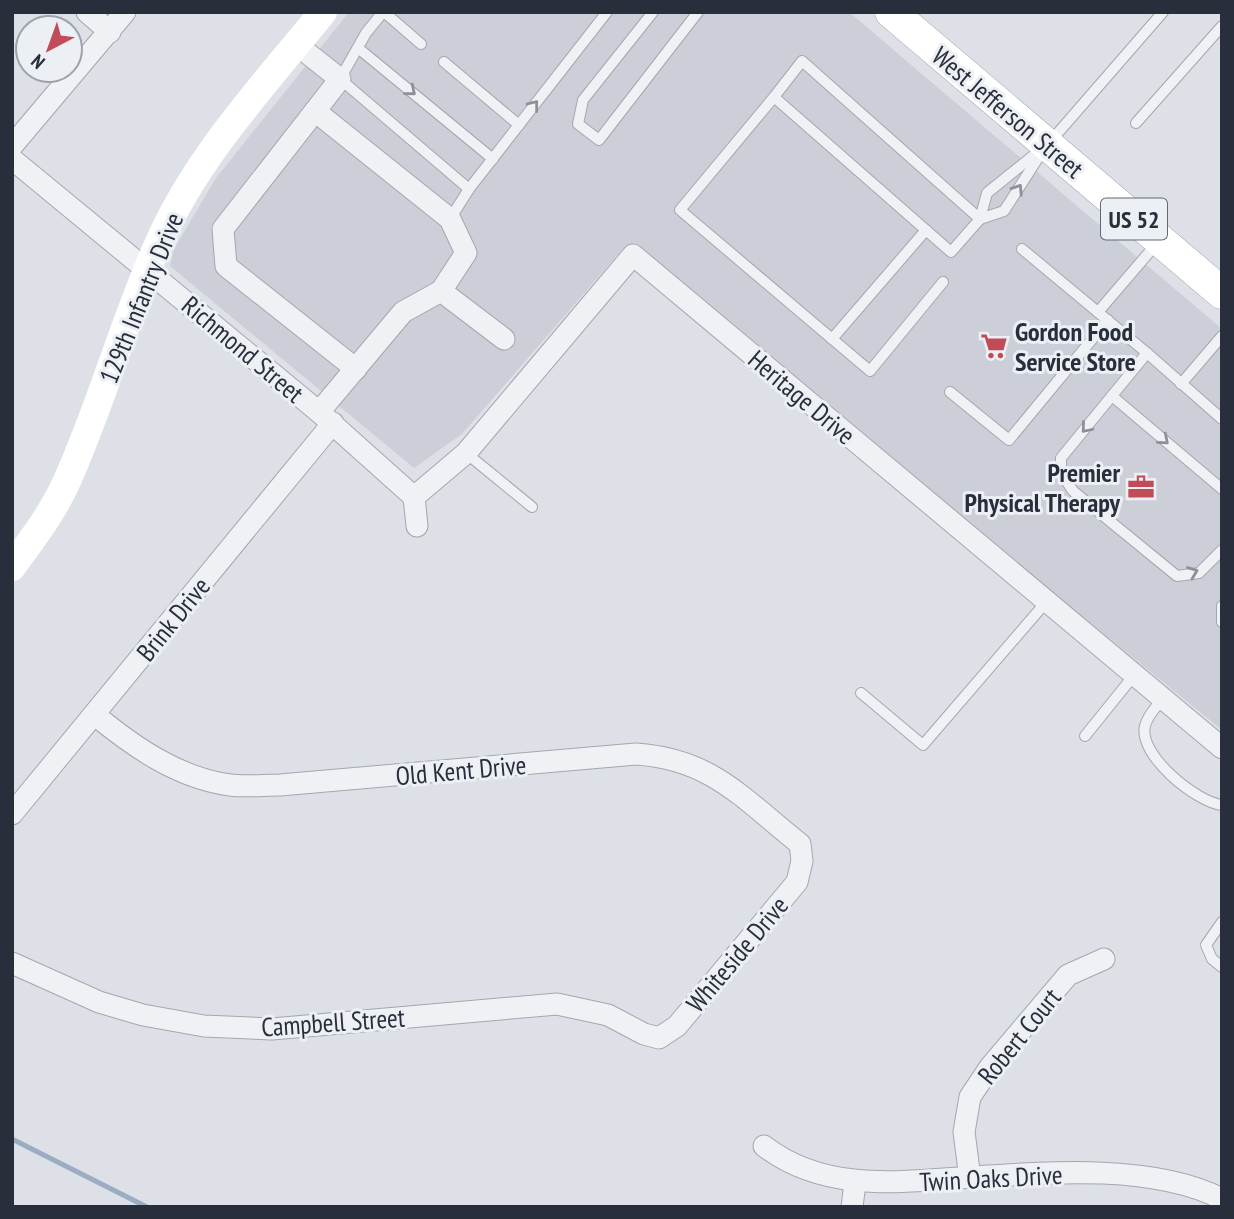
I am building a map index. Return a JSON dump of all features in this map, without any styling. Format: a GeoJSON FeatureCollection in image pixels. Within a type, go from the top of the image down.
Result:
{"type":"FeatureCollection","features":[{"type":"Feature","properties":{"kind":"main road","name":"West Jefferson Street"},"geometry":{"type":"LineString","coordinates":[[891,12],[1222,293]]}},
{"type":"Feature","properties":{"kind":"street"},"geometry":{"type":"LineString","coordinates":[[87,12],[110,32]]}},
{"type":"Feature","properties":{"kind":"street"},"geometry":{"type":"LineString","coordinates":[[12,146],[125,12]]}},
{"type":"Feature","properties":{"kind":"street","name":"129th Infantry Drive"},"geometry":{"type":"LineString","coordinates":[[12,568],[65,486],[98,407],[148,270],[177,207],[203,165],[297,46],[317,14]]}},
{"type":"Feature","properties":{"kind":"street"},"geometry":{"type":"LineString","coordinates":[[297,46],[341,79],[223,229],[226,266],[356,369]]}},
{"type":"Feature","properties":{"kind":"street"},"geometry":{"type":"LineString","coordinates":[[315,111],[450,219],[466,253],[440,291],[504,339]]}},
{"type":"Feature","properties":{"kind":"street","name":"Richmond Street"},"geometry":{"type":"LineString","coordinates":[[12,159],[326,418],[414,496]]}},
{"type":"Feature","properties":{"kind":"street","name":"Heritage Drive"},"geometry":{"type":"LineString","coordinates":[[414,496],[466,453],[633,255],[1222,748]]}},
{"type":"Feature","properties":{"kind":"street","name":"Brink Drive"},"geometry":{"type":"LineString","coordinates":[[12,814],[95,715],[326,418],[356,369],[403,312],[440,291]]}},
{"type":"Feature","properties":{"kind":"street"},"geometry":{"type":"LineString","coordinates":[[414,496],[417,526]]}},
{"type":"Feature","properties":{"kind":"street","name":"Old Kent Drive"},"geometry":{"type":"LineString","coordinates":[[95,715],[136,748],[187,773],[230,785],[280,785],[636,754],[667,757],[693,764],[719,778],[800,844],[802,861]]}},
{"type":"Feature","properties":{"kind":"street","name":"Whiteside Drive"},"geometry":{"type":"LineString","coordinates":[[659,1038],[677,1026],[797,882],[802,861]]}},
{"type":"Feature","properties":{"kind":"street","name":"Robert Court"},"geometry":{"type":"LineString","coordinates":[[970,1178],[964,1132],[970,1097],[990,1067],[1068,975],[1104,959]]}},
{"type":"Feature","properties":{"kind":"street","name":"Campbell Street"},"geometry":{"type":"LineString","coordinates":[[12,963],[99,1002],[143,1015],[204,1026],[272,1029],[557,1004],[608,1015],[644,1034],[659,1038]]}},
{"type":"Feature","properties":{"kind":"street","name":"Twin Oaks Drive"},"geometry":{"type":"LineString","coordinates":[[764,1146],[780,1158],[855,1183],[1054,1173],[1134,1174],[1209,1192],[1222,1199]]}},
{"type":"Feature","properties":{"kind":"street"},"geometry":{"type":"LineString","coordinates":[[852,1207],[855,1183]]}},
{"type":"Feature","properties":{"kind":"lane"},"geometry":{"type":"LineString","coordinates":[[421,44],[384,12],[358,48],[341,79],[469,189]]}},
{"type":"Feature","properties":{"kind":"lane"},"geometry":{"type":"LineString","coordinates":[[653,12],[583,100],[579,124],[599,140],[698,12]]}},
{"type":"Feature","properties":{"kind":"lane"},"geometry":{"type":"LineString","coordinates":[[979,219],[1004,211],[1046,145],[1163,12]]}},
{"type":"Feature","properties":{"kind":"lane"},"geometry":{"type":"LineString","coordinates":[[450,219],[469,189],[603,14]]}},
{"type":"Feature","properties":{"kind":"lane"},"geometry":{"type":"LineString","coordinates":[[1136,122],[1222,26]]}},
{"type":"Feature","properties":{"kind":"lane"},"geometry":{"type":"LineString","coordinates":[[358,48],[493,159]]}},
{"type":"Feature","properties":{"kind":"lane"},"geometry":{"type":"LineString","coordinates":[[943,282],[870,371],[680,210],[802,61],[979,219]]}},
{"type":"Feature","properties":{"kind":"lane"},"geometry":{"type":"LineString","coordinates":[[444,62],[519,125]]}},
{"type":"Feature","properties":{"kind":"lane"},"geometry":{"type":"LineString","coordinates":[[774,97],[951,252],[979,219],[987,192],[1046,145]]}},
{"type":"Feature","properties":{"kind":"lane"},"geometry":{"type":"LineString","coordinates":[[832,339],[926,230]]}},
{"type":"Feature","properties":{"kind":"lane"},"geometry":{"type":"LineString","coordinates":[[1098,312],[1159,240]]}},
{"type":"Feature","properties":{"kind":"lane"},"geometry":{"type":"LineString","coordinates":[[1022,249],[1222,419]]}},
{"type":"Feature","properties":{"kind":"lane"},"geometry":{"type":"LineString","coordinates":[[950,392],[1009,440],[1108,320]]}},
{"type":"Feature","properties":{"kind":"lane"},"geometry":{"type":"LineString","coordinates":[[1181,384],[1222,335]]}},
{"type":"Feature","properties":{"kind":"lane"},"geometry":{"type":"LineString","coordinates":[[1147,354],[1061,458],[1061,472],[1073,491],[1177,576],[1199,573],[1222,550]]}},
{"type":"Feature","properties":{"kind":"lane"},"geometry":{"type":"LineString","coordinates":[[1112,396],[1222,489]]}},
{"type":"Feature","properties":{"kind":"lane"},"geometry":{"type":"LineString","coordinates":[[466,453],[532,507]]}},
{"type":"Feature","properties":{"kind":"lane"},"geometry":{"type":"LineString","coordinates":[[861,693],[923,746],[1047,601]]}},
{"type":"Feature","properties":{"kind":"lane"},"geometry":{"type":"LineString","coordinates":[[1222,606],[1222,622]]}},
{"type":"Feature","properties":{"kind":"lane"},"geometry":{"type":"LineString","coordinates":[[1085,736],[1135,674]]}},
{"type":"Feature","properties":{"kind":"lane"},"geometry":{"type":"LineString","coordinates":[[1163,698],[1145,725],[1144,738],[1151,752],[1168,773],[1212,803],[1222,805]]}},
{"type":"Feature","properties":{"kind":"lane"},"geometry":{"type":"LineString","coordinates":[[1222,922],[1206,945],[1212,959],[1222,967]]}},
{"type":"Feature","properties":{"kind":"shaded area"},"geometry":{"type":"Polygon","coordinates":[[[349,12],[849,12],[1222,329],[1222,730],[626,245],[462,434],[414,468],[170,266],[174,249],[216,178],[349,12]]]}},
{"type":"Feature","properties":{"kind":"waterway"},"geometry":{"type":"LineString","coordinates":[[12,1139],[147,1207]]}},
{"type":"Feature","properties":{"kind":"place","name":"Gordon Food Service Store"},"geometry":{"type":"Point","coordinates":[994,346]}},
{"type":"Feature","properties":{"kind":"place","name":"Premier Physical Therapy"},"geometry":{"type":"Point","coordinates":[1141,487]}}]}
